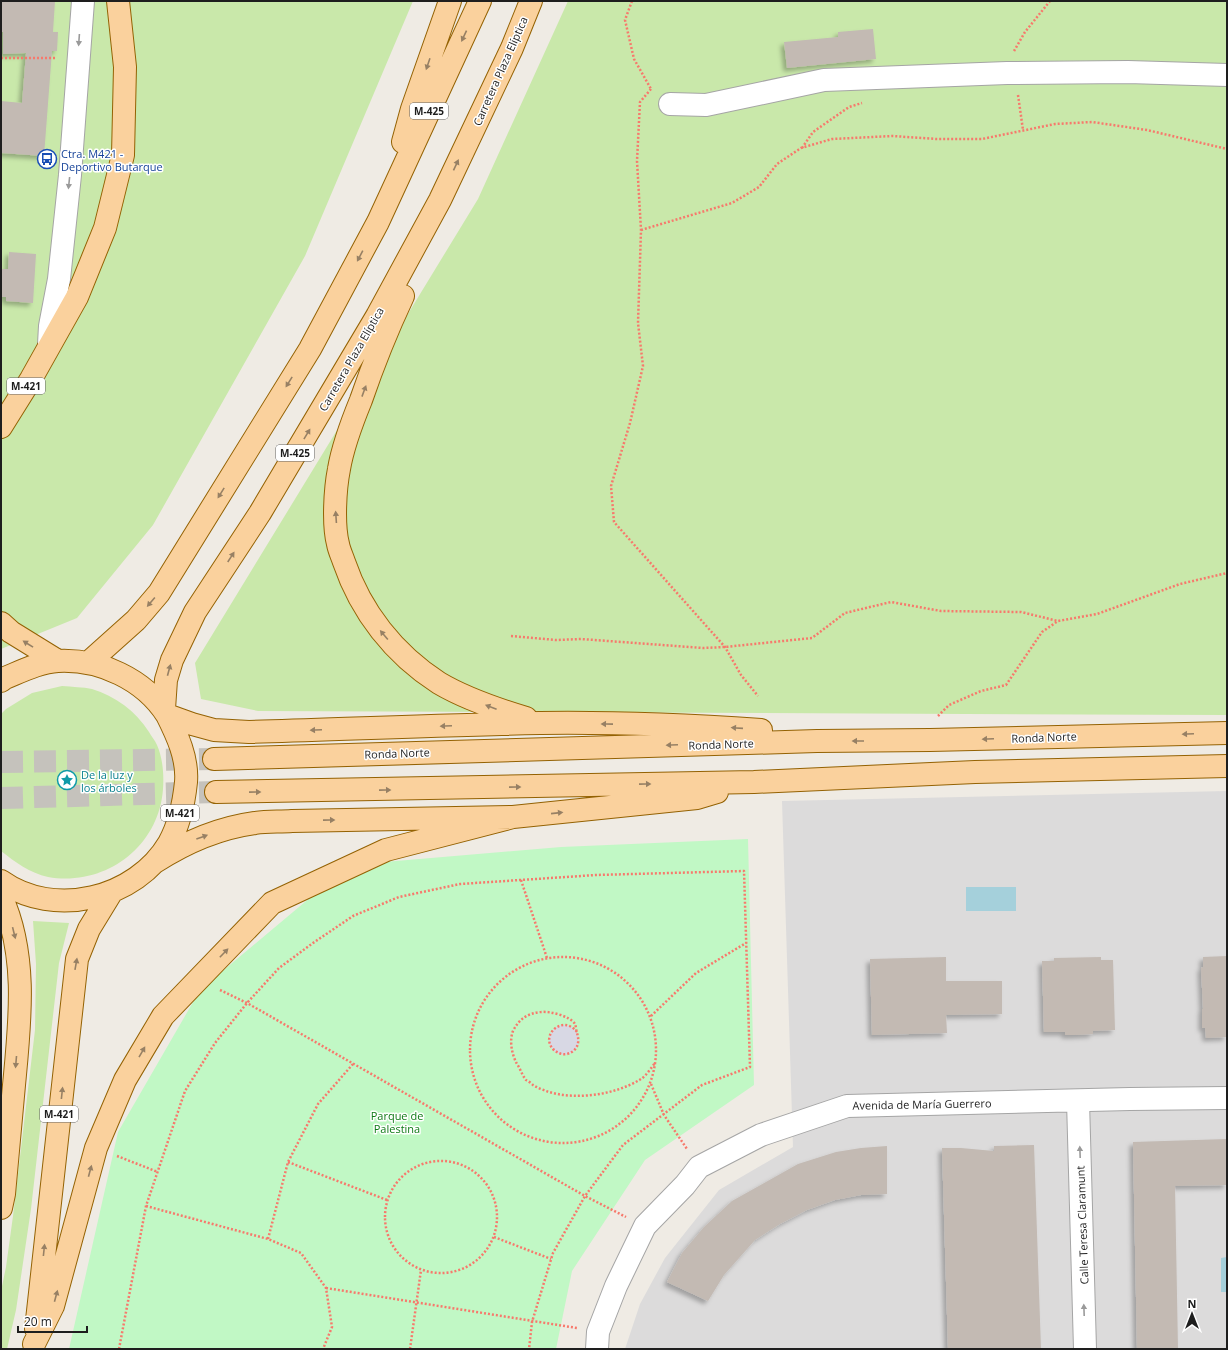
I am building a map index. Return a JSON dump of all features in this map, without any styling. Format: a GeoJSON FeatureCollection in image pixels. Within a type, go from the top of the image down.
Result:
{"type":"FeatureCollection","features":[{"type":"Feature","properties":{"kind":"main road","name":"M-421"},"geometry":{"type":"LineString","coordinates":[[1,427],[77,297],[105,228],[123,155],[125,67],[118,1]]}},
{"type":"Feature","properties":{"kind":"main road"},"geometry":{"type":"LineString","coordinates":[[378,222],[412,109],[450,1]]}},
{"type":"Feature","properties":{"kind":"main road","name":"M-425"},"geometry":{"type":"LineString","coordinates":[[88,663],[136,620],[159,593],[310,349],[378,222],[480,1]]}},
{"type":"Feature","properties":{"kind":"main road","name":"Carretera Plaza Elíptica"},"geometry":{"type":"LineString","coordinates":[[166,712],[166,680],[172,660],[195,612],[260,513],[365,337],[440,200],[512,48],[531,1]]}},
{"type":"Feature","properties":{"kind":"main road"},"geometry":{"type":"LineString","coordinates":[[440,200],[417,264],[381,344],[349,431],[338,477],[335,507],[338,544],[350,579],[372,620],[392,644],[413,664],[439,683],[463,696],[541,723]]}},
{"type":"Feature","properties":{"kind":"main road","name":"M-421"},"geometry":{"type":"LineString","coordinates":[[1,622],[11,632],[58,661]]}},
{"type":"Feature","properties":{"kind":"main road","name":"M-421"},"geometry":{"type":"LineString","coordinates":[[1,681],[35,666],[58,661],[88,663],[117,672],[143,688],[166,712],[183,753],[186,780],[183,801],[176,827],[169,843],[155,862],[132,882],[111,893],[85,900],[58,901],[31,896],[7,885],[1,880]]}},
{"type":"Feature","properties":{"kind":"main road"},"geometry":{"type":"LineString","coordinates":[[166,712],[192,724],[214,730],[249,732],[541,723],[702,726],[768,730],[817,741]]}},
{"type":"Feature","properties":{"kind":"main road","name":"Ronda Norte"},"geometry":{"type":"LineString","coordinates":[[214,759],[817,741],[930,740],[1227,733]]}},
{"type":"Feature","properties":{"kind":"main road"},"geometry":{"type":"LineString","coordinates":[[216,792],[754,782],[975,772],[1227,766]]}},
{"type":"Feature","properties":{"kind":"main road"},"geometry":{"type":"LineString","coordinates":[[155,862],[192,840],[221,830],[255,823],[514,817],[697,798],[754,782]]}},
{"type":"Feature","properties":{"kind":"main road"},"geometry":{"type":"LineString","coordinates":[[34,1347],[53,1306],[96,1148],[125,1080],[163,1016],[272,903],[386,850],[514,817]]}},
{"type":"Feature","properties":{"kind":"main road","name":"M-421"},"geometry":{"type":"LineString","coordinates":[[34,1347],[76,959],[89,929],[111,893]]}},
{"type":"Feature","properties":{"kind":"main road"},"geometry":{"type":"LineString","coordinates":[[1,896],[9,913],[16,943],[21,994],[17,1058],[4,1194],[1,1208]]}},
{"type":"Feature","properties":{"kind":"street"},"geometry":{"type":"LineString","coordinates":[[49,344],[50,326],[59,279],[70,167],[83,1]]}},
{"type":"Feature","properties":{"kind":"street"},"geometry":{"type":"LineString","coordinates":[[670,104],[706,105],[824,80],[1007,73],[1128,72],[1227,75]]}},
{"type":"Feature","properties":{"kind":"street","name":"Avenida de María Guerrero"},"geometry":{"type":"LineString","coordinates":[[598,1340],[616,1286],[645,1226],[685,1185],[699,1167],[761,1135],[847,1106],[1227,1098]]}},
{"type":"Feature","properties":{"kind":"street","name":"Calle Teresa Claramunt"},"geometry":{"type":"LineString","coordinates":[[1078,1101],[1085,1349]]}},
{"type":"Feature","properties":{"kind":"path"},"geometry":{"type":"LineString","coordinates":[[632,1],[625,20],[634,60],[651,89],[670,104]]}},
{"type":"Feature","properties":{"kind":"path"},"geometry":{"type":"LineString","coordinates":[[1014,50],[1025,32],[1050,1]]}},
{"type":"Feature","properties":{"kind":"path"},"geometry":{"type":"LineString","coordinates":[[1,58],[59,58]]}},
{"type":"Feature","properties":{"kind":"path"},"geometry":{"type":"LineString","coordinates":[[1007,73],[1017,86],[1023,130]]}},
{"type":"Feature","properties":{"kind":"path"},"geometry":{"type":"LineString","coordinates":[[641,230],[732,203],[759,187],[778,164],[801,148],[813,132],[849,107],[869,101],[875,88],[876,78]]}},
{"type":"Feature","properties":{"kind":"path"},"geometry":{"type":"LineString","coordinates":[[651,89],[640,102],[637,161],[641,230],[638,323],[643,366],[630,423],[611,486],[614,522],[725,647],[740,675],[758,696]]}},
{"type":"Feature","properties":{"kind":"path"},"geometry":{"type":"LineString","coordinates":[[801,148],[832,139],[892,136],[937,139],[982,139],[1055,124],[1092,122],[1147,130],[1227,149]]}},
{"type":"Feature","properties":{"kind":"path"},"geometry":{"type":"LineString","coordinates":[[930,740],[934,721],[949,705],[981,691],[1006,685],[1042,632],[1058,621],[1096,614],[1180,584],[1227,573]]}},
{"type":"Feature","properties":{"kind":"path"},"geometry":{"type":"LineString","coordinates":[[511,636],[556,640],[581,638],[703,648],[725,647],[812,638],[845,613],[891,602],[941,611],[1021,612],[1058,621]]}},
{"type":"Feature","properties":{"kind":"path"},"geometry":{"type":"LineString","coordinates":[[119,1349],[146,1206],[184,1090],[215,1043],[247,1003],[279,968],[353,916],[399,897],[460,884],[596,875],[744,871],[750,1066],[702,1085],[623,1145],[585,1196],[553,1253],[532,1322],[529,1349]]}},
{"type":"Feature","properties":{"kind":"path"},"geometry":{"type":"LineString","coordinates":[[521,880],[547,958]]}},
{"type":"Feature","properties":{"kind":"path"},"geometry":{"type":"LineString","coordinates":[[651,1016],[696,973],[746,942]]}},
{"type":"Feature","properties":{"kind":"path"},"geometry":{"type":"LineString","coordinates":[[573,957],[598,963],[620,975],[638,994],[651,1016],[656,1038],[656,1061],[651,1084],[635,1109],[613,1129],[585,1140],[555,1143],[526,1136],[501,1120],[482,1097],[471,1069],[470,1039],[478,1010],[495,986],[518,968],[547,958],[573,957]]}},
{"type":"Feature","properties":{"kind":"path"},"geometry":{"type":"LineString","coordinates":[[198,980],[247,1003],[585,1196],[645,1226]]}},
{"type":"Feature","properties":{"kind":"path"},"geometry":{"type":"LineString","coordinates":[[577,1032],[567,1025],[555,1028],[550,1035],[550,1044],[551,1047],[560,1054],[571,1052],[577,1047],[579,1038],[575,1023],[557,1013],[544,1011],[530,1013],[520,1021],[513,1033],[513,1057],[526,1080],[542,1090],[565,1096],[601,1094],[622,1088],[642,1079],[656,1061]]}},
{"type":"Feature","properties":{"kind":"path"},"geometry":{"type":"LineString","coordinates":[[268,1238],[288,1162],[318,1104],[353,1064]]}},
{"type":"Feature","properties":{"kind":"path"},"geometry":{"type":"LineString","coordinates":[[651,1084],[664,1115],[699,1167]]}},
{"type":"Feature","properties":{"kind":"path"},"geometry":{"type":"LineString","coordinates":[[96,1148],[158,1172]]}},
{"type":"Feature","properties":{"kind":"path"},"geometry":{"type":"LineString","coordinates":[[442,1160],[460,1164],[476,1172],[491,1191],[496,1202],[498,1220],[494,1237],[485,1253],[472,1264],[456,1272],[438,1274],[421,1270],[406,1262],[394,1249],[386,1234],[384,1217],[387,1200],[395,1184],[408,1171],[424,1163],[442,1160]]}},
{"type":"Feature","properties":{"kind":"path"},"geometry":{"type":"LineString","coordinates":[[288,1162],[387,1200]]}},
{"type":"Feature","properties":{"kind":"path"},"geometry":{"type":"LineString","coordinates":[[146,1206],[268,1238],[301,1253],[326,1288],[332,1327],[323,1349]]}},
{"type":"Feature","properties":{"kind":"path"},"geometry":{"type":"LineString","coordinates":[[494,1237],[551,1259]]}},
{"type":"Feature","properties":{"kind":"path"},"geometry":{"type":"LineString","coordinates":[[410,1349],[421,1270]]}},
{"type":"Feature","properties":{"kind":"path"},"geometry":{"type":"LineString","coordinates":[[326,1288],[532,1322],[598,1340]]}},
{"type":"Feature","properties":{"kind":"shaded area"},"geometry":{"type":"Polygon","coordinates":[[[1227,791],[1227,1349],[625,1349],[640,1304],[665,1258],[719,1190],[793,1147],[782,801],[1227,791]]]}},
{"type":"Feature","properties":{"kind":"shaded area"},"geometry":{"type":"Polygon","coordinates":[[[564,1025],[574,1030],[579,1040],[574,1050],[564,1055],[554,1050],[549,1040],[554,1030],[564,1025]]]}},
{"type":"Feature","properties":{"kind":"green space"},"geometry":{"type":"Polygon","coordinates":[[[1,1],[413,1],[305,256],[153,525],[77,618],[1,649],[1,1]]]}},
{"type":"Feature","properties":{"kind":"green space"},"geometry":{"type":"Polygon","coordinates":[[[568,1],[1227,1],[1227,715],[258,711],[201,699],[195,663],[478,199],[568,1]]]}},
{"type":"Feature","properties":{"kind":"green space"},"geometry":{"type":"Polygon","coordinates":[[[62,686],[89,688],[101,692],[117,700],[138,717],[156,743],[161,756],[163,773],[163,789],[159,810],[151,829],[140,845],[125,858],[108,869],[89,876],[69,878],[48,877],[35,873],[17,863],[1,851],[1,714],[6,709],[32,693],[62,686]]]}},
{"type":"Feature","properties":{"kind":"green space","name":"Parque de Palestina"},"geometry":{"type":"Polygon","coordinates":[[[748,839],[754,1085],[645,1160],[572,1271],[556,1349],[69,1349],[118,1132],[200,990],[349,865],[561,847],[748,839]]]}},
{"type":"Feature","properties":{"kind":"green space"},"geometry":{"type":"Polygon","coordinates":[[[33,921],[69,923],[59,963],[31,1209],[16,1310],[7,1349],[1,1349],[1,1291],[13,1216],[35,1030],[36,964],[33,921]]]}},
{"type":"Feature","properties":{"kind":"water"},"geometry":{"type":"Polygon","coordinates":[[[966,887],[1016,887],[1016,911],[966,911],[966,887]]]}},
{"type":"Feature","properties":{"kind":"water"},"geometry":{"type":"Polygon","coordinates":[[[1227,1257],[1227,1292],[1221,1292],[1221,1258],[1227,1257]]]}},
{"type":"Feature","properties":{"kind":"building"},"geometry":{"type":"Polygon","coordinates":[[[1,1],[55,1],[53,32],[58,32],[57,51],[52,51],[44,156],[1,153],[1,101],[22,103],[26,53],[3,54],[1,1]]]}},
{"type":"Feature","properties":{"kind":"building"},"geometry":{"type":"Polygon","coordinates":[[[873,29],[876,59],[787,68],[784,42],[838,37],[838,32],[873,29]]]}},
{"type":"Feature","properties":{"kind":"building"},"geometry":{"type":"Polygon","coordinates":[[[9,252],[36,254],[33,303],[6,301],[6,297],[1,297],[1,269],[8,269],[9,252]]]}},
{"type":"Feature","properties":{"kind":"building"},"geometry":{"type":"Polygon","coordinates":[[[1227,956],[1227,1037],[1206,1038],[1205,1028],[1202,1028],[1203,1009],[1201,968],[1203,967],[1203,957],[1227,956]]]}},
{"type":"Feature","properties":{"kind":"building"},"geometry":{"type":"Polygon","coordinates":[[[946,957],[946,981],[1002,981],[1002,1014],[946,1015],[947,1033],[872,1035],[870,959],[946,957]]]}},
{"type":"Feature","properties":{"kind":"building"},"geometry":{"type":"Polygon","coordinates":[[[1101,957],[1101,960],[1113,960],[1115,1030],[1093,1031],[1093,1034],[1075,1035],[1065,1035],[1065,1032],[1044,1032],[1042,961],[1054,961],[1054,958],[1101,957]]]}},
{"type":"Feature","properties":{"kind":"building"},"geometry":{"type":"Polygon","coordinates":[[[1227,1139],[1227,1185],[1175,1186],[1178,1349],[1137,1349],[1133,1142],[1227,1139]]]}},
{"type":"Feature","properties":{"kind":"building"},"geometry":{"type":"Polygon","coordinates":[[[1034,1145],[1041,1349],[948,1349],[942,1148],[994,1151],[994,1146],[1034,1145]]]}},
{"type":"Feature","properties":{"kind":"building"},"geometry":{"type":"Polygon","coordinates":[[[887,1146],[887,1194],[861,1195],[835,1200],[807,1210],[780,1224],[755,1240],[724,1275],[708,1301],[667,1282],[682,1253],[704,1227],[732,1201],[798,1164],[836,1152],[887,1146]]]}},
{"type":"Feature","properties":{"kind":"tunnel"},"geometry":{"type":"LineString","coordinates":[[1,762],[214,759]]}},
{"type":"Feature","properties":{"kind":"tunnel"},"geometry":{"type":"LineString","coordinates":[[1,798],[216,792]]}},
{"type":"Feature","properties":{"kind":"place","name":"Ctra. M421 - Deportivo Butarque"},"geometry":{"type":"Point","coordinates":[47,159]}},
{"type":"Feature","properties":{"kind":"place","name":"De la luz y los árboles"},"geometry":{"type":"Point","coordinates":[67,780]}}]}
